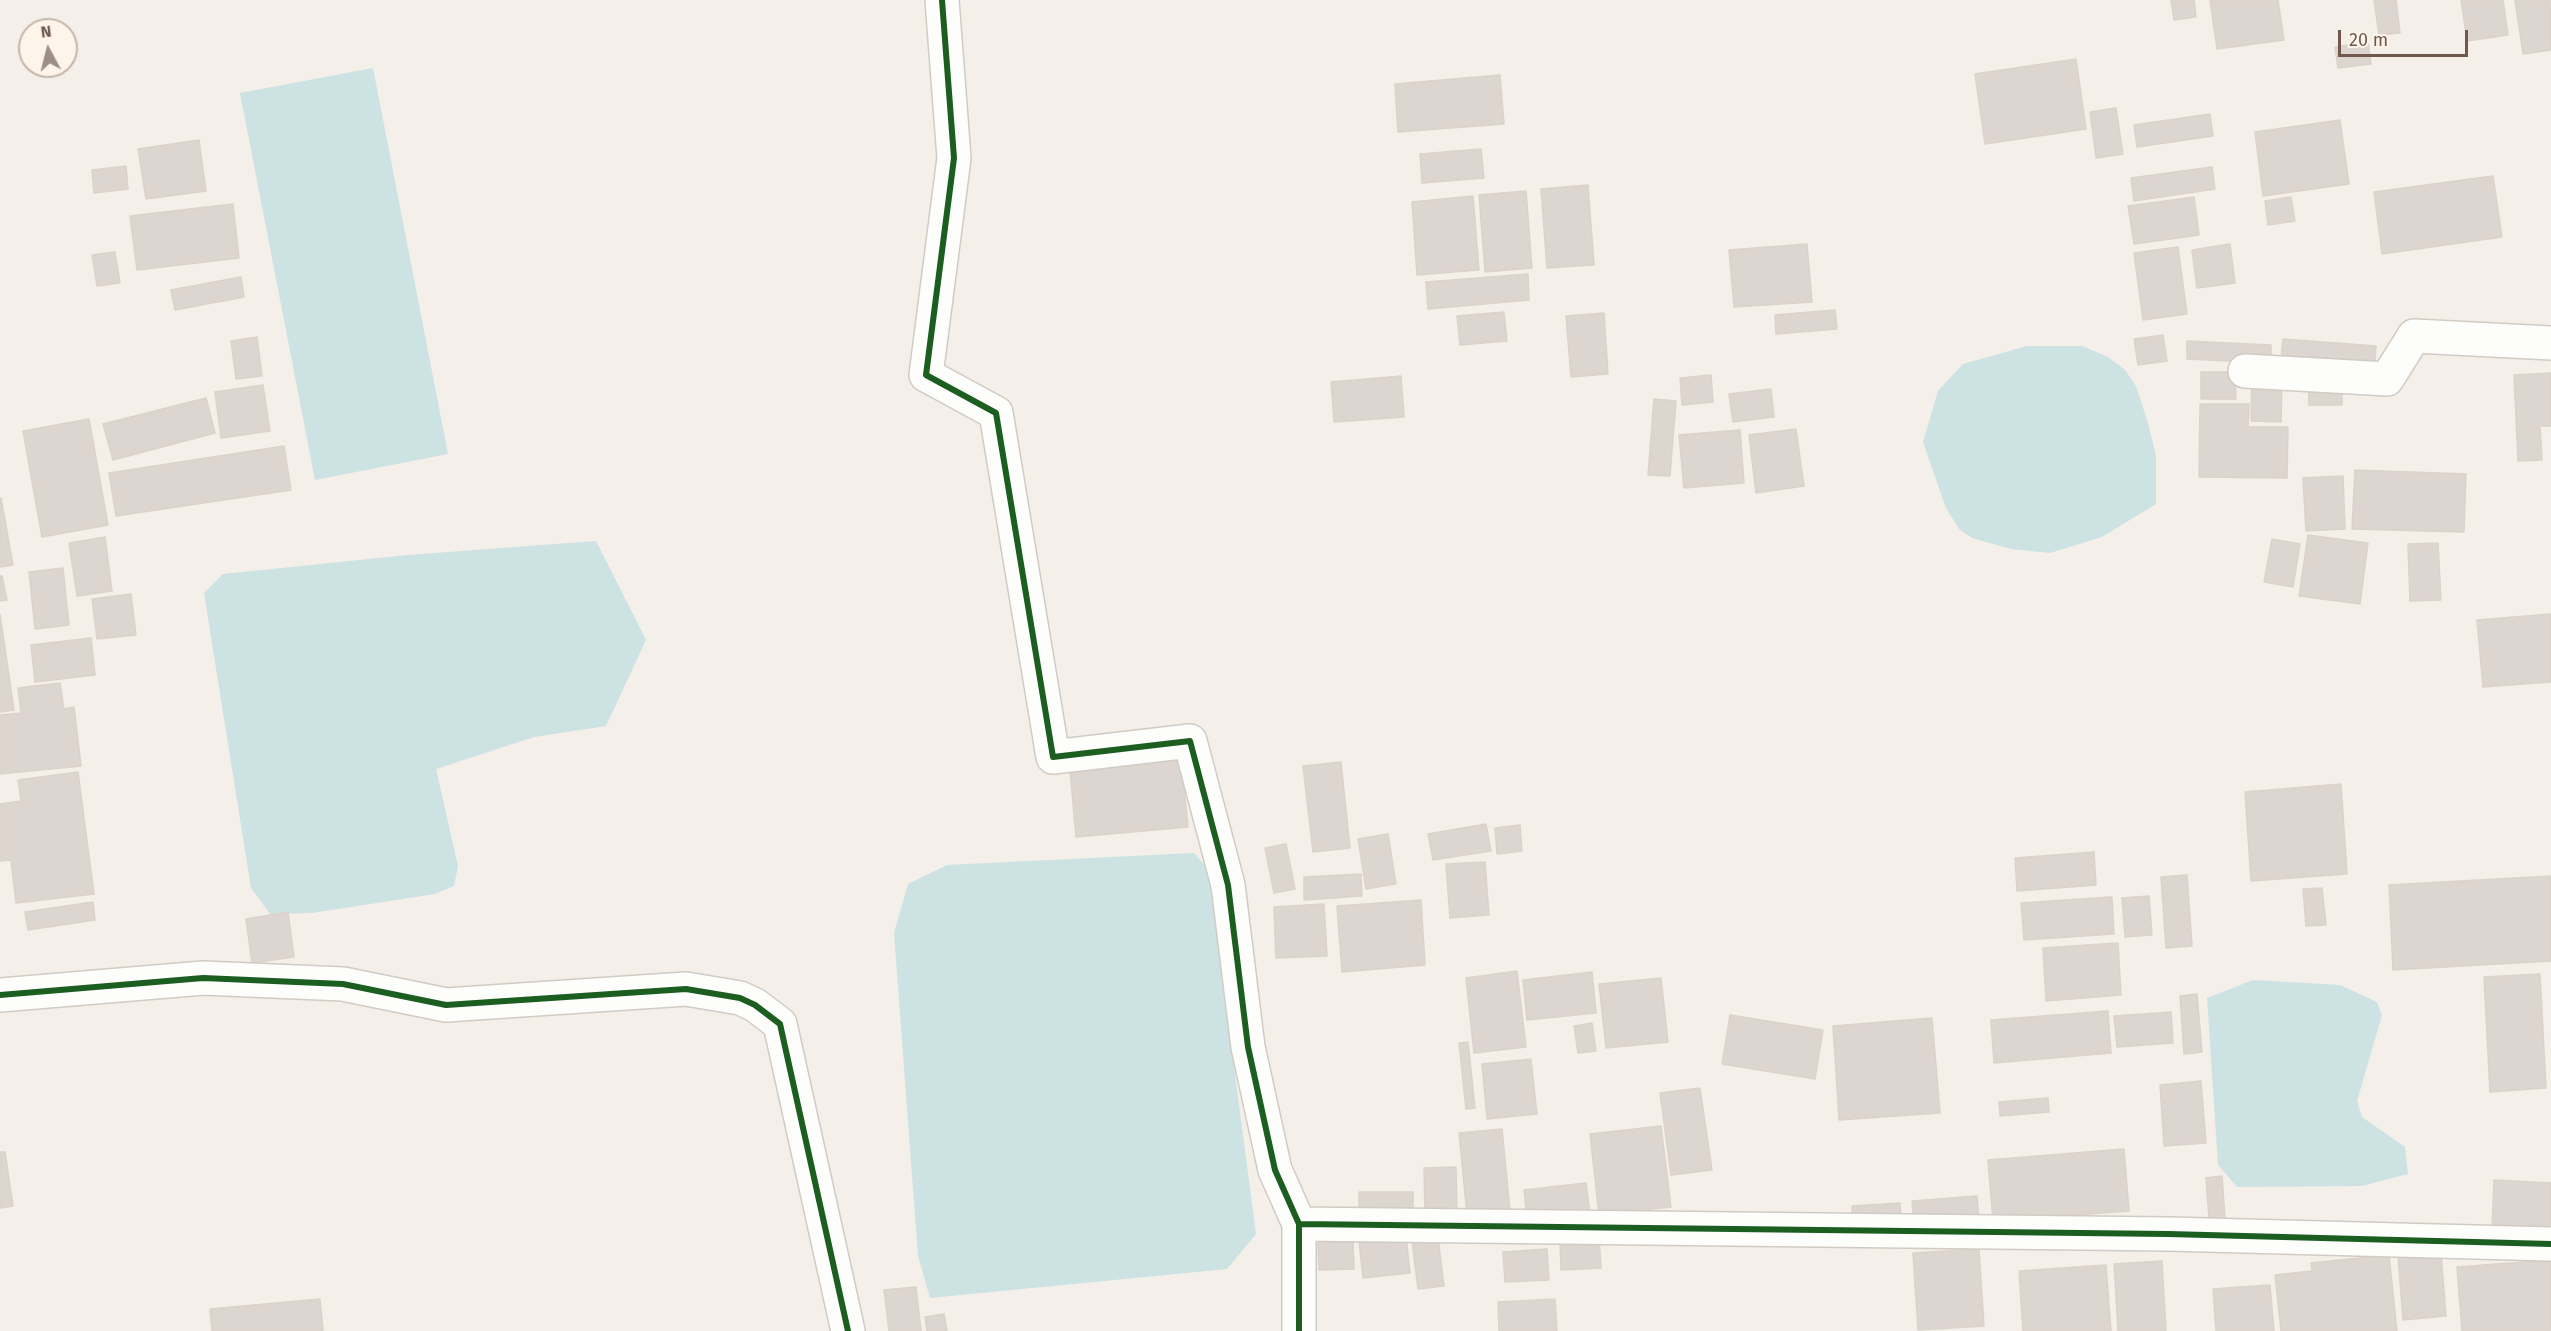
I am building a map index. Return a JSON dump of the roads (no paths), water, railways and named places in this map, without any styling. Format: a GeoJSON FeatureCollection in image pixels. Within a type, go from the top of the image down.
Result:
{"type":"FeatureCollection","features":[{"type":"Feature","properties":{"kind":"street"},"geometry":{"type":"LineString","coordinates":[[942,0],[954,158],[926,375],[996,414],[1053,757],[1190,741],[1228,885],[1248,1047],[1275,1170],[1299,1224],[1299,1331]]}},
{"type":"Feature","properties":{"kind":"street"},"geometry":{"type":"LineString","coordinates":[[2245,371],[2387,380],[2414,336],[2551,343]]}},
{"type":"Feature","properties":{"kind":"street"},"geometry":{"type":"LineString","coordinates":[[0,995],[203,978],[343,984],[446,1005],[686,989],[740,998],[755,1005],[780,1024],[848,1331]]}},
{"type":"Feature","properties":{"kind":"street"},"geometry":{"type":"LineString","coordinates":[[1299,1224],[2168,1234],[2551,1244]]}}]}
